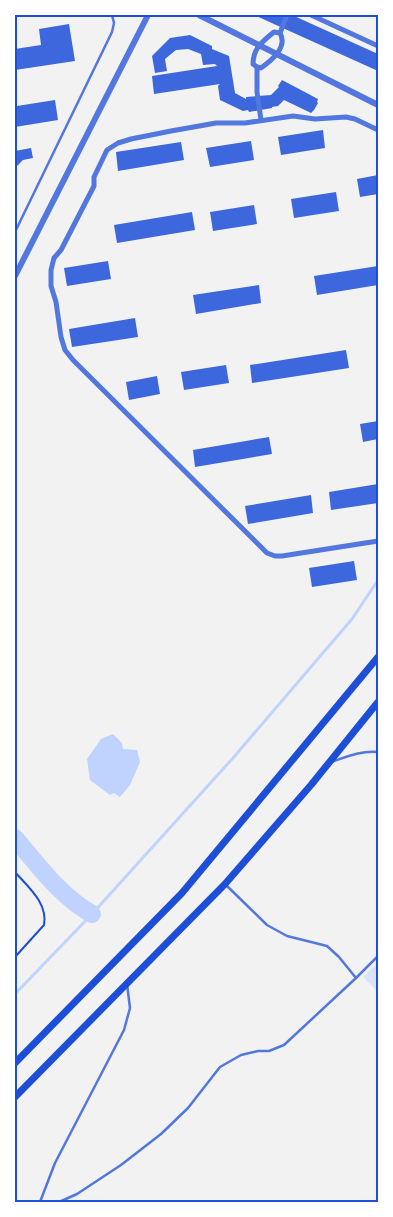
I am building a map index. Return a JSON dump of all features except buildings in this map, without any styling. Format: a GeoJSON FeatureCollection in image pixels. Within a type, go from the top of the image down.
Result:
{"type":"FeatureCollection","features":[{"type":"Feature","properties":{"kind":"main road"},"geometry":{"type":"LineString","coordinates":[[15,1062],[182,893],[378,657]]}},
{"type":"Feature","properties":{"kind":"main road"},"geometry":{"type":"LineString","coordinates":[[15,1097],[224,884],[328,764],[378,702]]}},
{"type":"Feature","properties":{"kind":"street"},"geometry":{"type":"LineString","coordinates":[[15,276],[148,15]]}},
{"type":"Feature","properties":{"kind":"street"},"geometry":{"type":"LineString","coordinates":[[199,15],[378,105]]}},
{"type":"Feature","properties":{"kind":"street"},"geometry":{"type":"LineString","coordinates":[[257,67],[261,68],[283,45],[283,38],[280,32],[287,15]]}},
{"type":"Feature","properties":{"kind":"street"},"geometry":{"type":"LineString","coordinates":[[311,15],[378,46]]}},
{"type":"Feature","properties":{"kind":"street"},"geometry":{"type":"LineString","coordinates":[[262,120],[257,92],[257,67],[253,64],[253,58],[258,46],[274,32],[280,32]]}},
{"type":"Feature","properties":{"kind":"street"},"geometry":{"type":"LineString","coordinates":[[378,130],[355,119],[346,117],[315,119],[293,116],[245,123],[216,123],[118,143],[107,150],[94,177],[94,186],[61,250],[54,258],[51,270],[52,286],[65,350],[267,553],[274,556],[282,556],[378,541]]}},
{"type":"Feature","properties":{"kind":"lane"},"geometry":{"type":"LineString","coordinates":[[15,232],[112,32],[114,23],[112,15]]}},
{"type":"Feature","properties":{"kind":"lane"},"geometry":{"type":"LineString","coordinates":[[328,764],[351,755],[370,751],[378,752]]}},
{"type":"Feature","properties":{"kind":"lane"},"geometry":{"type":"LineString","coordinates":[[224,884],[267,925],[287,936],[326,946],[340,957],[356,978]]}},
{"type":"Feature","properties":{"kind":"lane"},"geometry":{"type":"LineString","coordinates":[[58,1202],[76,1194],[121,1165],[161,1134],[188,1108],[220,1067],[241,1055],[258,1051],[269,1051],[284,1045],[378,956]]}},
{"type":"Feature","properties":{"kind":"lane"},"geometry":{"type":"LineString","coordinates":[[41,1202],[55,1163],[124,1030],[130,1008],[127,984]]}},
{"type":"Feature","properties":{"kind":"path"},"geometry":{"type":"LineString","coordinates":[[15,872],[38,897],[44,910],[45,920],[44,925],[15,957]]}},
{"type":"Feature","properties":{"kind":"shaded area"},"geometry":{"type":"Polygon","coordinates":[[[378,962],[378,992],[363,977],[378,962]]]}},
{"type":"Feature","properties":{"kind":"water"},"geometry":{"type":"Polygon","coordinates":[[[113,734],[122,743],[123,749],[137,750],[140,762],[130,785],[120,797],[114,793],[110,795],[90,780],[87,759],[101,739],[113,734]]]}},
{"type":"Feature","properties":{"kind":"waterway"},"geometry":{"type":"LineString","coordinates":[[15,994],[92,914],[233,758],[352,619],[378,580]]}},
{"type":"Feature","properties":{"kind":"waterway"},"geometry":{"type":"LineString","coordinates":[[15,838],[60,890],[92,914]]}}]}
